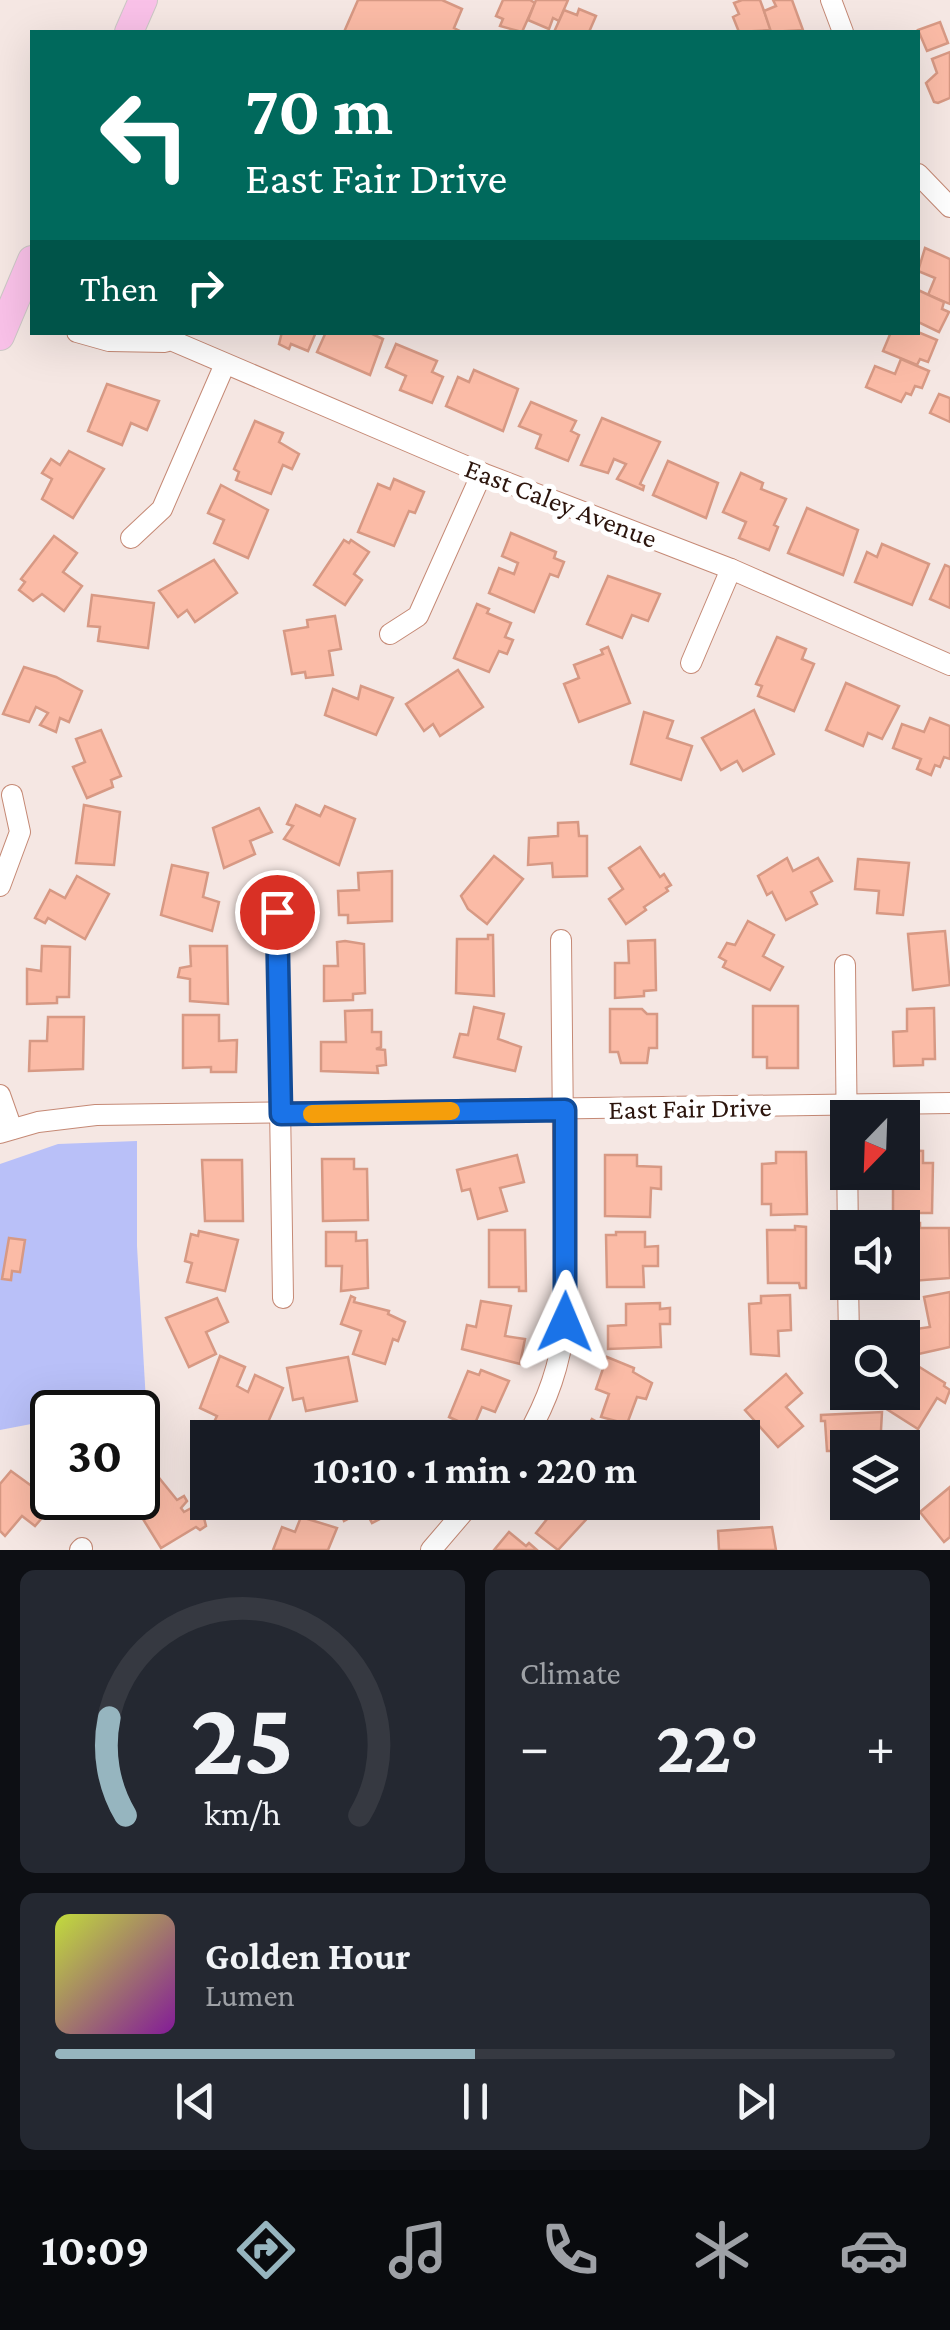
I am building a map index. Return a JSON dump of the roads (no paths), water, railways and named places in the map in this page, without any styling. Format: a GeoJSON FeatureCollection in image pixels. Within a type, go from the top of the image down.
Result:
{"type":"FeatureCollection","features":[{"type":"Feature","properties":{"kind":"main road"},"geometry":{"type":"LineString","coordinates":[[130,30],[143,0]]}},
{"type":"Feature","properties":{"kind":"main road"},"geometry":{"type":"LineString","coordinates":[[0,336],[30,266]]}},
{"type":"Feature","properties":{"kind":"street"},"geometry":{"type":"LineString","coordinates":[[831,0],[842,30]]}},
{"type":"Feature","properties":{"kind":"street"},"geometry":{"type":"LineString","coordinates":[[920,176],[950,207]]}},
{"type":"Feature","properties":{"kind":"street","name":"East Caley Avenue"},"geometry":{"type":"LineString","coordinates":[[87,335],[109,341],[172,342]]}},
{"type":"Feature","properties":{"kind":"street","name":"East Caley Avenue"},"geometry":{"type":"LineString","coordinates":[[158,335],[482,473],[731,569],[950,666]]}},
{"type":"Feature","properties":{"kind":"street"},"geometry":{"type":"LineString","coordinates":[[131,538],[162,509],[225,364]]}},
{"type":"Feature","properties":{"kind":"street"},"geometry":{"type":"LineString","coordinates":[[390,634],[418,616],[482,473]]}},
{"type":"Feature","properties":{"kind":"street"},"geometry":{"type":"LineString","coordinates":[[691,663],[731,569]]}},
{"type":"Feature","properties":{"kind":"street"},"geometry":{"type":"LineString","coordinates":[[0,886],[20,832],[12,794]]}},
{"type":"Feature","properties":{"kind":"street"},"geometry":{"type":"LineString","coordinates":[[277,912],[282,1298]]}},
{"type":"Feature","properties":{"kind":"street"},"geometry":{"type":"LineString","coordinates":[[537,1420],[556,1374],[565,1322],[560,940]]}},
{"type":"Feature","properties":{"kind":"street"},"geometry":{"type":"LineString","coordinates":[[844,966],[845,1100]]}},
{"type":"Feature","properties":{"kind":"street"},"geometry":{"type":"LineString","coordinates":[[0,1095],[6,1131]]}},
{"type":"Feature","properties":{"kind":"street","name":"East Fair Drive"},"geometry":{"type":"LineString","coordinates":[[920,1104],[950,1103]]}},
{"type":"Feature","properties":{"kind":"street","name":"East Fair Drive"},"geometry":{"type":"LineString","coordinates":[[6,1131],[96,1115],[830,1105]]}},
{"type":"Feature","properties":{"kind":"street"},"geometry":{"type":"LineString","coordinates":[[431,1550],[457,1520]]}}]}
